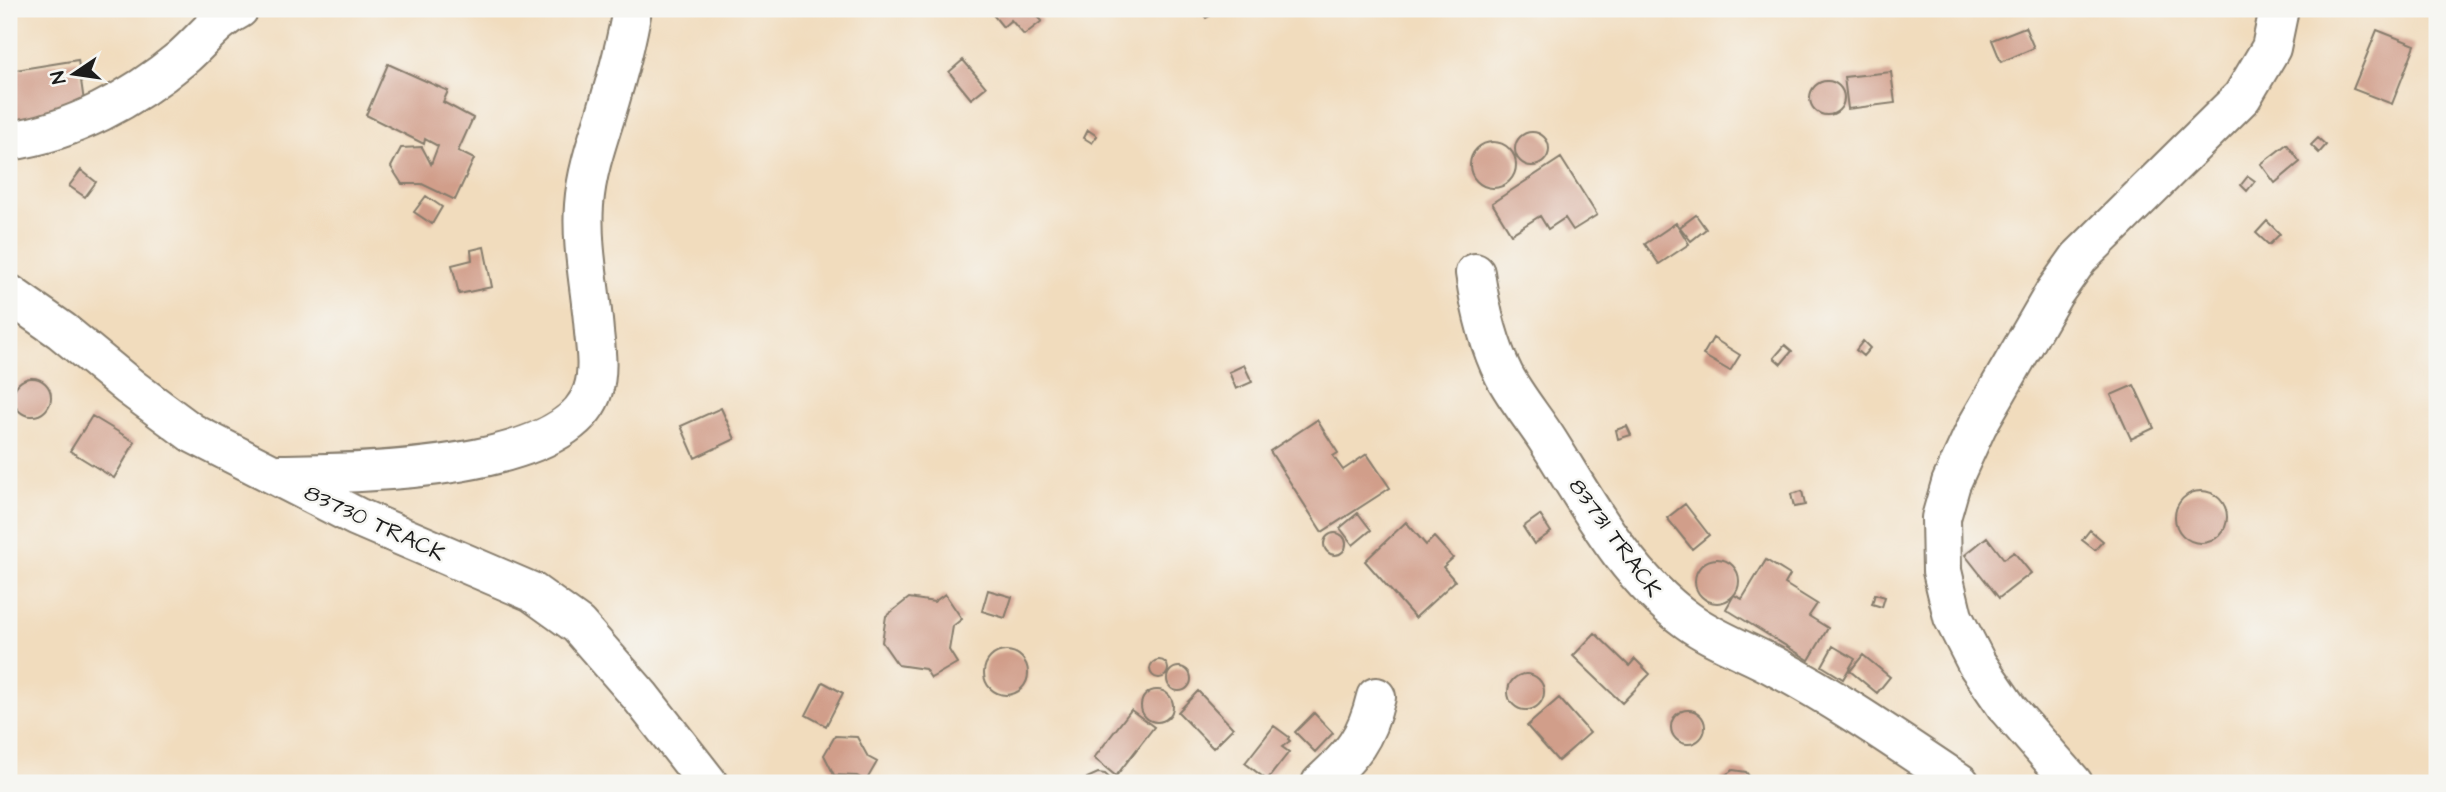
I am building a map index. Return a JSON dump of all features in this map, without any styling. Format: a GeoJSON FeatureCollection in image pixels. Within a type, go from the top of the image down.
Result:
{"type":"FeatureCollection","features":[{"type":"Feature","properties":{"kind":"street"},"geometry":{"type":"LineString","coordinates":[[9,141],[35,138],[55,131],[116,102],[154,80],[183,57],[224,16],[239,9]]}},
{"type":"Feature","properties":{"kind":"street"},"geometry":{"type":"LineString","coordinates":[[273,474],[394,471],[506,452],[547,436],[572,421],[585,409],[594,388],[597,356],[584,238],[584,203],[592,159],[627,41],[632,9]]}},
{"type":"Feature","properties":{"kind":"street"},"geometry":{"type":"LineString","coordinates":[[2073,783],[2008,709],[1977,664],[1953,617],[1942,571],[1941,518],[1951,482],[1977,426],[2054,293],[2079,258],[2242,97],[2271,48],[2279,9]]}},
{"type":"Feature","properties":{"kind":"street","name":"83731 TRACK"},"geometry":{"type":"LineString","coordinates":[[1475,273],[1480,307],[1504,375],[1607,533],[1638,575],[1665,603],[1689,622],[1717,639],[1776,667],[1859,715],[1960,783]]}},
{"type":"Feature","properties":{"kind":"street","name":"83730 TRACK"},"geometry":{"type":"LineString","coordinates":[[9,294],[62,331],[192,433],[358,517],[532,592],[578,625],[640,696],[708,783]]}},
{"type":"Feature","properties":{"kind":"street"},"geometry":{"type":"LineString","coordinates":[[1321,783],[1344,762],[1361,740],[1370,723],[1376,697]]}},
{"type":"Feature","properties":{"kind":"building"},"geometry":{"type":"Polygon","coordinates":[[[1031,9],[1042,21],[1024,35],[1011,20],[1003,27],[990,11],[1031,9]]]}},
{"type":"Feature","properties":{"kind":"building"},"geometry":{"type":"Polygon","coordinates":[[[1200,9],[1222,9],[1206,18],[1200,9]]]}},
{"type":"Feature","properties":{"kind":"building"},"geometry":{"type":"Polygon","coordinates":[[[2025,27],[2034,48],[2001,62],[1992,40],[2025,27]]]}},
{"type":"Feature","properties":{"kind":"building"},"geometry":{"type":"Polygon","coordinates":[[[2377,30],[2415,45],[2392,104],[2353,89],[2377,30]]]}},
{"type":"Feature","properties":{"kind":"building"},"geometry":{"type":"Polygon","coordinates":[[[78,60],[86,115],[9,121],[9,71],[78,60]]]}},
{"type":"Feature","properties":{"kind":"building"},"geometry":{"type":"Polygon","coordinates":[[[963,60],[986,87],[971,99],[949,72],[963,60]]]}},
{"type":"Feature","properties":{"kind":"building"},"geometry":{"type":"Polygon","coordinates":[[[388,64],[448,91],[443,102],[473,118],[458,151],[474,159],[455,200],[422,184],[402,184],[391,167],[401,148],[422,147],[431,164],[438,146],[425,139],[424,144],[366,115],[388,64]]]}},
{"type":"Feature","properties":{"kind":"building"},"geometry":{"type":"Polygon","coordinates":[[[1891,72],[1895,103],[1848,109],[1844,77],[1891,72]]]}},
{"type":"Feature","properties":{"kind":"building"},"geometry":{"type":"Polygon","coordinates":[[[1827,81],[1839,86],[1844,98],[1839,110],[1827,115],[1815,110],[1810,98],[1815,86],[1827,81]]]}},
{"type":"Feature","properties":{"kind":"building"},"geometry":{"type":"Polygon","coordinates":[[[1088,130],[1097,136],[1092,143],[1084,138],[1088,130]]]}},
{"type":"Feature","properties":{"kind":"building"},"geometry":{"type":"Polygon","coordinates":[[[1532,132],[1544,137],[1549,149],[1544,161],[1532,166],[1520,161],[1515,149],[1520,137],[1532,132]]]}},
{"type":"Feature","properties":{"kind":"building"},"geometry":{"type":"Polygon","coordinates":[[[2318,138],[2326,145],[2319,153],[2311,145],[2318,138]]]}},
{"type":"Feature","properties":{"kind":"building"},"geometry":{"type":"Polygon","coordinates":[[[1493,142],[1509,149],[1516,165],[1509,181],[1493,188],[1477,181],[1470,165],[1477,149],[1493,142]]]}},
{"type":"Feature","properties":{"kind":"building"},"geometry":{"type":"Polygon","coordinates":[[[2287,144],[2300,162],[2275,183],[2261,164],[2287,144]]]}},
{"type":"Feature","properties":{"kind":"building"},"geometry":{"type":"Polygon","coordinates":[[[1561,158],[1597,215],[1573,230],[1565,218],[1548,229],[1540,216],[1511,234],[1492,203],[1561,158]]]}},
{"type":"Feature","properties":{"kind":"building"},"geometry":{"type":"Polygon","coordinates":[[[81,170],[96,182],[85,197],[69,186],[81,170]]]}},
{"type":"Feature","properties":{"kind":"building"},"geometry":{"type":"Polygon","coordinates":[[[2248,176],[2255,181],[2247,191],[2241,185],[2248,176]]]}},
{"type":"Feature","properties":{"kind":"building"},"geometry":{"type":"Polygon","coordinates":[[[426,196],[442,207],[432,224],[414,212],[426,196]]]}},
{"type":"Feature","properties":{"kind":"building"},"geometry":{"type":"Polygon","coordinates":[[[1696,215],[1706,229],[1691,241],[1680,227],[1696,215]]]}},
{"type":"Feature","properties":{"kind":"building"},"geometry":{"type":"Polygon","coordinates":[[[2267,221],[2280,234],[2269,245],[2256,233],[2267,221]]]}},
{"type":"Feature","properties":{"kind":"building"},"geometry":{"type":"Polygon","coordinates":[[[1676,223],[1689,244],[1659,264],[1645,244],[1676,223]]]}},
{"type":"Feature","properties":{"kind":"building"},"geometry":{"type":"Polygon","coordinates":[[[484,247],[492,287],[459,294],[452,265],[472,260],[471,250],[484,247]]]}},
{"type":"Feature","properties":{"kind":"building"},"geometry":{"type":"Polygon","coordinates":[[[1713,338],[1740,355],[1730,371],[1703,355],[1713,338]]]}},
{"type":"Feature","properties":{"kind":"building"},"geometry":{"type":"Polygon","coordinates":[[[1863,341],[1870,348],[1863,356],[1856,350],[1863,341]]]}},
{"type":"Feature","properties":{"kind":"building"},"geometry":{"type":"Polygon","coordinates":[[[1785,345],[1792,351],[1781,364],[1774,358],[1785,345]]]}},
{"type":"Feature","properties":{"kind":"building"},"geometry":{"type":"Polygon","coordinates":[[[1244,365],[1252,382],[1236,389],[1229,372],[1244,365]]]}},
{"type":"Feature","properties":{"kind":"building"},"geometry":{"type":"Polygon","coordinates":[[[32,378],[45,384],[51,397],[45,410],[32,416],[19,410],[13,397],[19,384],[32,378]]]}},
{"type":"Feature","properties":{"kind":"building"},"geometry":{"type":"Polygon","coordinates":[[[2134,385],[2154,428],[2131,439],[2111,395],[2134,385]]]}},
{"type":"Feature","properties":{"kind":"building"},"geometry":{"type":"Polygon","coordinates":[[[721,408],[735,439],[695,458],[681,426],[721,408]]]}},
{"type":"Feature","properties":{"kind":"building"},"geometry":{"type":"Polygon","coordinates":[[[92,416],[135,442],[114,478],[70,451],[92,416]]]}},
{"type":"Feature","properties":{"kind":"building"},"geometry":{"type":"Polygon","coordinates":[[[1317,420],[1338,453],[1333,456],[1343,470],[1367,454],[1390,488],[1322,532],[1270,451],[1317,420]]]}},
{"type":"Feature","properties":{"kind":"building"},"geometry":{"type":"Polygon","coordinates":[[[1627,426],[1631,435],[1618,439],[1616,430],[1627,426]]]}},
{"type":"Feature","properties":{"kind":"building"},"geometry":{"type":"Polygon","coordinates":[[[1802,491],[1805,505],[1794,507],[1791,494],[1802,491]]]}},
{"type":"Feature","properties":{"kind":"building"},"geometry":{"type":"Polygon","coordinates":[[[2201,491],[2211,493],[2219,499],[2225,507],[2225,527],[2219,535],[2211,541],[2201,543],[2191,541],[2183,535],[2177,527],[2175,517],[2177,507],[2183,499],[2191,493],[2201,491]]]}},
{"type":"Feature","properties":{"kind":"building"},"geometry":{"type":"Polygon","coordinates":[[[1685,504],[1709,535],[1692,549],[1667,518],[1685,504]]]}},
{"type":"Feature","properties":{"kind":"building"},"geometry":{"type":"Polygon","coordinates":[[[1358,513],[1371,530],[1353,545],[1340,528],[1358,513]]]}},
{"type":"Feature","properties":{"kind":"building"},"geometry":{"type":"Polygon","coordinates":[[[1540,515],[1551,532],[1534,544],[1523,527],[1540,515]]]}},
{"type":"Feature","properties":{"kind":"building"},"geometry":{"type":"Polygon","coordinates":[[[1406,522],[1426,545],[1434,537],[1453,558],[1443,567],[1455,581],[1415,618],[1365,561],[1406,522]]]}},
{"type":"Feature","properties":{"kind":"building"},"geometry":{"type":"Polygon","coordinates":[[[2090,530],[2103,541],[2095,550],[2082,540],[2090,530]]]}},
{"type":"Feature","properties":{"kind":"building"},"geometry":{"type":"Polygon","coordinates":[[[1335,533],[1343,536],[1346,544],[1343,552],[1335,555],[1327,552],[1324,544],[1327,536],[1335,533]]]}},
{"type":"Feature","properties":{"kind":"building"},"geometry":{"type":"Polygon","coordinates":[[[1987,537],[2004,559],[2014,552],[2031,573],[1999,598],[1965,555],[1987,537]]]}},
{"type":"Feature","properties":{"kind":"building"},"geometry":{"type":"Polygon","coordinates":[[[1717,559],[1732,566],[1739,581],[1732,596],[1717,603],[1702,596],[1695,581],[1702,566],[1717,559]]]}},
{"type":"Feature","properties":{"kind":"building"},"geometry":{"type":"Polygon","coordinates":[[[1766,560],[1790,575],[1785,584],[1817,604],[1809,616],[1828,628],[1809,660],[1726,609],[1734,595],[1742,599],[1766,560]]]}},
{"type":"Feature","properties":{"kind":"building"},"geometry":{"type":"Polygon","coordinates":[[[988,590],[1012,597],[1005,618],[982,611],[988,590]]]}},
{"type":"Feature","properties":{"kind":"building"},"geometry":{"type":"Polygon","coordinates":[[[945,594],[962,619],[953,626],[949,650],[957,663],[931,678],[925,669],[898,665],[882,642],[886,616],[909,598],[934,602],[945,594]]]}},
{"type":"Feature","properties":{"kind":"building"},"geometry":{"type":"Polygon","coordinates":[[[1875,594],[1885,597],[1882,607],[1872,604],[1875,594]]]}},
{"type":"Feature","properties":{"kind":"building"},"geometry":{"type":"Polygon","coordinates":[[[1595,633],[1629,666],[1635,659],[1650,674],[1622,703],[1573,656],[1595,633]]]}},
{"type":"Feature","properties":{"kind":"building"},"geometry":{"type":"Polygon","coordinates":[[[1833,646],[1855,659],[1843,679],[1822,666],[1833,646]]]}},
{"type":"Feature","properties":{"kind":"building"},"geometry":{"type":"Polygon","coordinates":[[[1006,651],[1021,658],[1028,673],[1021,688],[1006,695],[991,688],[984,673],[991,658],[1006,651]]]}},
{"type":"Feature","properties":{"kind":"building"},"geometry":{"type":"Polygon","coordinates":[[[1863,655],[1890,677],[1877,693],[1850,671],[1863,655]]]}},
{"type":"Feature","properties":{"kind":"building"},"geometry":{"type":"Polygon","coordinates":[[[1155,660],[1163,660],[1168,669],[1166,676],[1155,678],[1150,673],[1150,665],[1155,660]]]}},
{"type":"Feature","properties":{"kind":"building"},"geometry":{"type":"Polygon","coordinates":[[[1179,667],[1187,671],[1191,679],[1187,687],[1179,691],[1171,687],[1167,679],[1171,671],[1179,667]]]}},
{"type":"Feature","properties":{"kind":"building"},"geometry":{"type":"Polygon","coordinates":[[[1526,674],[1539,679],[1544,692],[1539,705],[1526,710],[1513,705],[1508,692],[1513,679],[1526,674]]]}},
{"type":"Feature","properties":{"kind":"building"},"geometry":{"type":"Polygon","coordinates":[[[823,682],[843,693],[826,726],[806,715],[823,682]]]}},
{"type":"Feature","properties":{"kind":"building"},"geometry":{"type":"Polygon","coordinates":[[[1157,690],[1168,695],[1173,706],[1168,717],[1157,722],[1146,717],[1141,706],[1146,695],[1157,690]]]}},
{"type":"Feature","properties":{"kind":"building"},"geometry":{"type":"Polygon","coordinates":[[[1198,691],[1233,728],[1213,748],[1178,712],[1198,691]]]}},
{"type":"Feature","properties":{"kind":"building"},"geometry":{"type":"Polygon","coordinates":[[[1559,698],[1590,733],[1558,761],[1527,726],[1559,698]]]}},
{"type":"Feature","properties":{"kind":"building"},"geometry":{"type":"Polygon","coordinates":[[[1131,710],[1154,727],[1116,776],[1094,758],[1131,710]]]}},
{"type":"Feature","properties":{"kind":"building"},"geometry":{"type":"Polygon","coordinates":[[[1688,710],[1700,715],[1705,727],[1700,739],[1688,744],[1676,739],[1671,727],[1676,715],[1688,710]]]}},
{"type":"Feature","properties":{"kind":"building"},"geometry":{"type":"Polygon","coordinates":[[[1314,713],[1333,733],[1315,752],[1295,732],[1314,713]]]}},
{"type":"Feature","properties":{"kind":"building"},"geometry":{"type":"Polygon","coordinates":[[[1274,726],[1289,737],[1290,741],[1282,747],[1289,752],[1267,780],[1245,763],[1274,726]]]}},
{"type":"Feature","properties":{"kind":"building"},"geometry":{"type":"Polygon","coordinates":[[[835,736],[857,737],[868,757],[877,762],[866,781],[857,776],[834,775],[824,755],[835,736]]]}},
{"type":"Feature","properties":{"kind":"building"},"geometry":{"type":"Polygon","coordinates":[[[1733,770],[1746,772],[1754,783],[1718,783],[1733,770]]]}},
{"type":"Feature","properties":{"kind":"building"},"geometry":{"type":"Polygon","coordinates":[[[1098,773],[1105,774],[1115,783],[1085,783],[1087,778],[1098,773]]]}}]}
